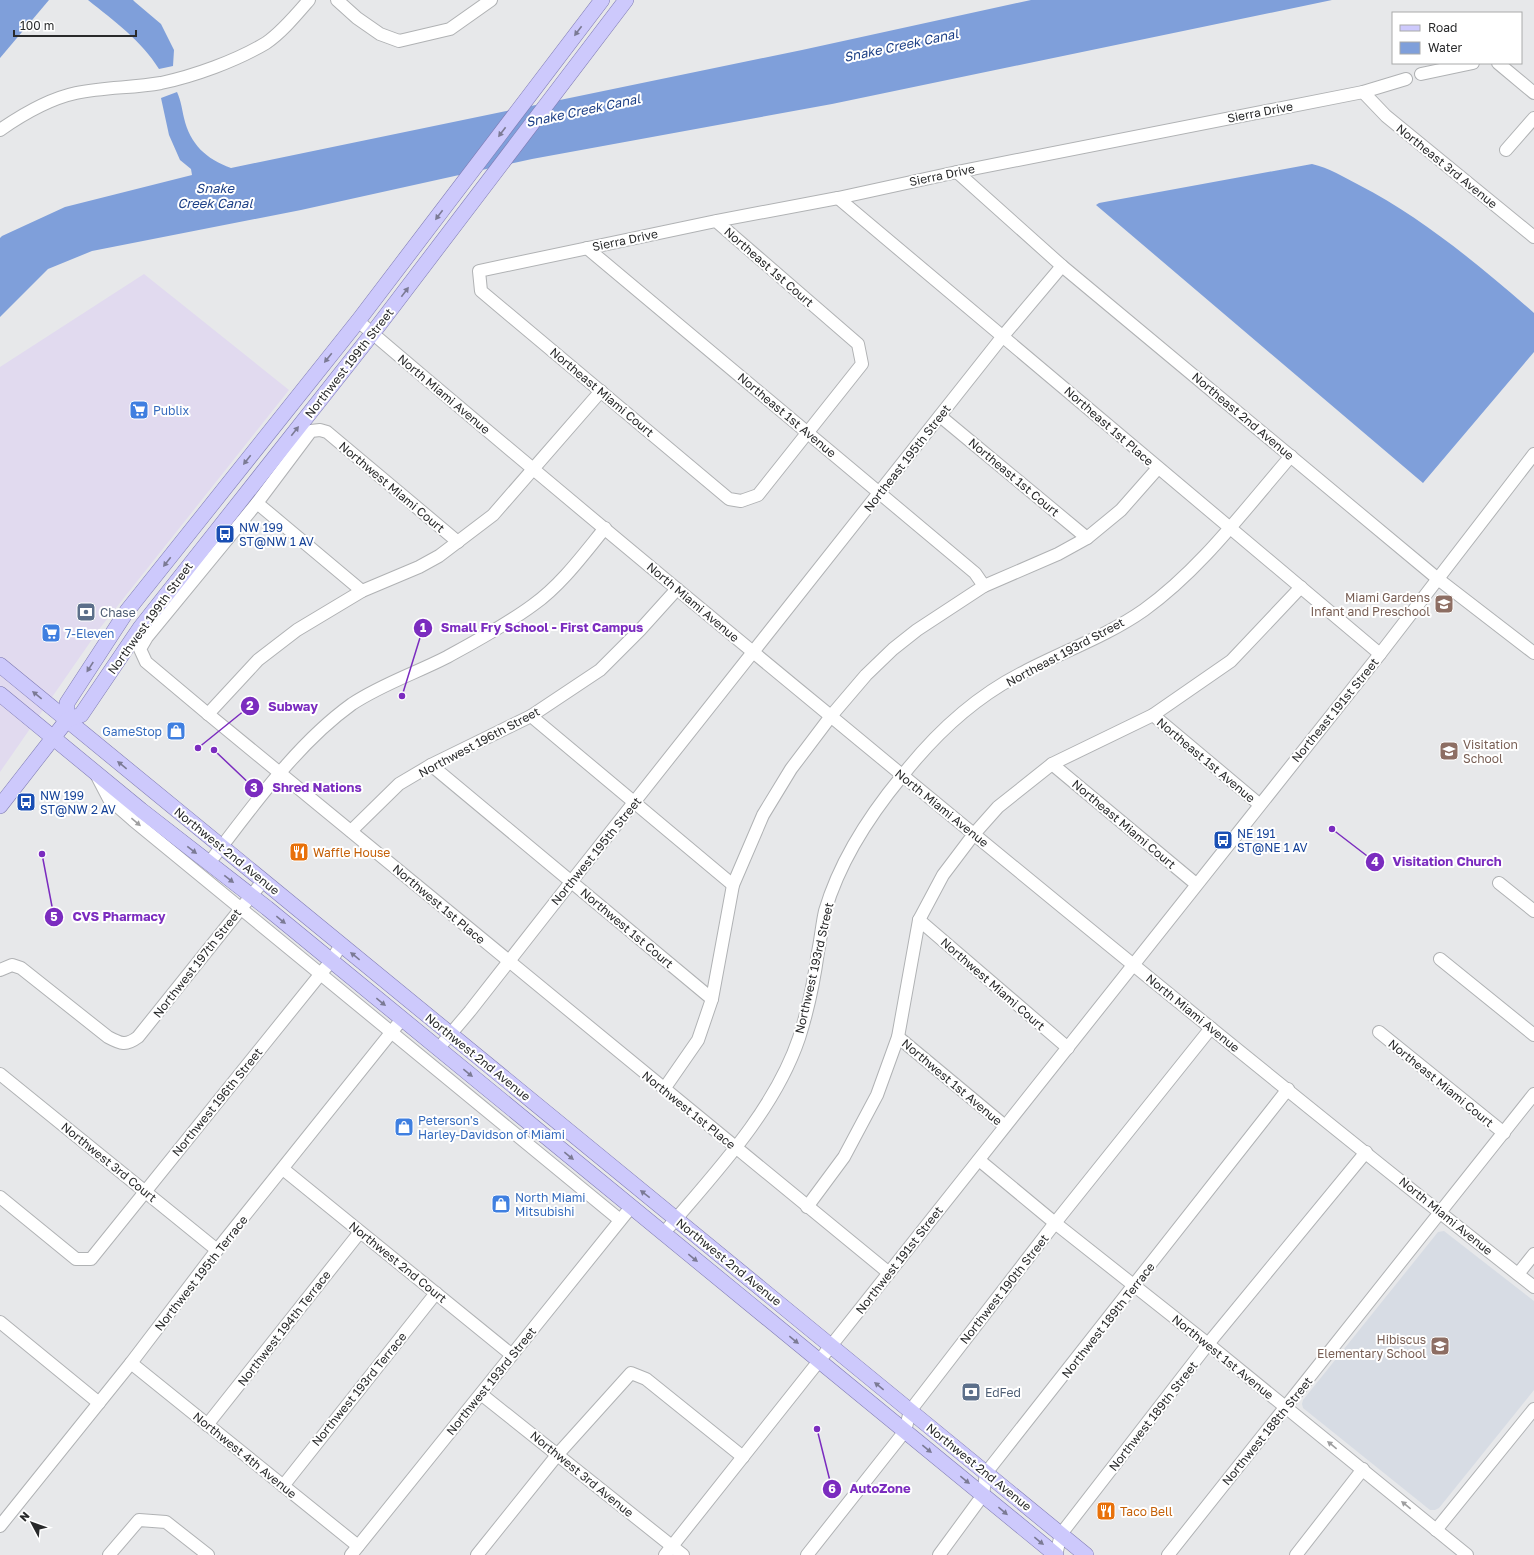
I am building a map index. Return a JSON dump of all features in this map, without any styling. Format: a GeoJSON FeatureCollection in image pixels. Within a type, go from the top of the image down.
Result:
{"type":"FeatureCollection","features":[{"type":"Feature","properties":{"kind":"main road","name":"Northwest 199th Street"},"geometry":{"type":"LineString","coordinates":[[67,720],[67,703],[127,611],[358,321],[602,0]]}},
{"type":"Feature","properties":{"kind":"main road","name":"Northwest 199th Street"},"geometry":{"type":"LineString","coordinates":[[0,806],[67,720],[81,715],[140,628],[372,334],[552,95],[626,0]]}},
{"type":"Feature","properties":{"kind":"main road","name":"Northwest 2nd Avenue"},"geometry":{"type":"LineString","coordinates":[[0,665],[1086,1555]]}},
{"type":"Feature","properties":{"kind":"main road","name":"Northwest 2nd Avenue"},"geometry":{"type":"LineString","coordinates":[[0,694],[331,961],[1056,1555]]}},
{"type":"Feature","properties":{"kind":"street"},"geometry":{"type":"LineString","coordinates":[[0,130],[19,116],[46,103],[76,93],[162,82],[190,75],[232,60],[266,42],[295,17],[309,0]]}},
{"type":"Feature","properties":{"kind":"street"},"geometry":{"type":"LineString","coordinates":[[337,0],[357,18],[380,34],[399,41],[450,29],[491,0]]}},
{"type":"Feature","properties":{"kind":"street"},"geometry":{"type":"LineString","coordinates":[[1421,74],[1468,64]]}},
{"type":"Feature","properties":{"kind":"street"},"geometry":{"type":"LineString","coordinates":[[1499,64],[1534,93]]}},
{"type":"Feature","properties":{"kind":"street","name":"Sierra Drive"},"geometry":{"type":"LineString","coordinates":[[479,271],[716,221],[838,198],[957,172],[1363,92],[1406,79]]}},
{"type":"Feature","properties":{"kind":"street","name":"Northeast 3rd Avenue"},"geometry":{"type":"LineString","coordinates":[[1363,92],[1386,116],[1534,237]]}},
{"type":"Feature","properties":{"kind":"street"},"geometry":{"type":"LineString","coordinates":[[1506,150],[1534,118]]}},
{"type":"Feature","properties":{"kind":"street","name":"Northeast 2nd Avenue"},"geometry":{"type":"LineString","coordinates":[[957,172],[1062,266],[1438,579],[1534,654]]}},
{"type":"Feature","properties":{"kind":"street","name":"Northeast 1st Place"},"geometry":{"type":"LineString","coordinates":[[838,198],[1004,336],[1158,468],[1380,654]]}},
{"type":"Feature","properties":{"kind":"street","name":"Northeast 1st Court"},"geometry":{"type":"LineString","coordinates":[[716,221],[858,344],[862,364],[809,433]]}},
{"type":"Feature","properties":{"kind":"street","name":"Northeast 1st Avenue"},"geometry":{"type":"LineString","coordinates":[[587,248],[880,492],[975,573],[984,586]]}},
{"type":"Feature","properties":{"kind":"street","name":"Northeast 195th Street"},"geometry":{"type":"LineString","coordinates":[[753,652],[1004,336],[1062,266]]}},
{"type":"Feature","properties":{"kind":"street","name":"Northeast Miami Court"},"geometry":{"type":"LineString","coordinates":[[479,271],[481,291],[729,499],[741,501],[758,495],[809,433]]}},
{"type":"Feature","properties":{"kind":"street","name":"North Miami Avenue"},"geometry":{"type":"LineString","coordinates":[[358,321],[677,589],[1133,965],[1534,1287]]}},
{"type":"Feature","properties":{"kind":"street"},"geometry":{"type":"LineString","coordinates":[[208,714],[258,660],[297,630],[362,591],[419,567],[438,556],[493,515],[601,391]]}},
{"type":"Feature","properties":{"kind":"street","name":"Northeast 1st Court"},"geometry":{"type":"LineString","coordinates":[[940,416],[1087,538]]}},
{"type":"Feature","properties":{"kind":"street","name":"Northwest Miami Court"},"geometry":{"type":"LineString","coordinates":[[257,503],[312,431],[320,430],[326,432],[458,542]]}},
{"type":"Feature","properties":{"kind":"street","name":"Northeast 191st Street"},"geometry":{"type":"LineString","coordinates":[[1133,965],[1259,804],[1380,654],[1534,454]]}},
{"type":"Feature","properties":{"kind":"street","name":"Northeast 193rd Street"},"geometry":{"type":"LineString","coordinates":[[902,775],[936,737],[977,700],[1022,673],[1100,637],[1144,610],[1178,582],[1229,528],[1291,456]]}},
{"type":"Feature","properties":{"kind":"street"},"geometry":{"type":"LineString","coordinates":[[664,1088],[698,1040],[712,999],[733,885],[763,815],[790,769],[831,716],[866,675],[893,649],[923,626],[984,586],[1058,554],[1087,538],[1121,510],[1158,468]]}},
{"type":"Feature","properties":{"kind":"street"},"geometry":{"type":"LineString","coordinates":[[257,503],[362,591]]}},
{"type":"Feature","properties":{"kind":"street","name":"Northwest 1st Place"},"geometry":{"type":"LineString","coordinates":[[257,503],[147,637],[140,649],[146,662],[735,1148],[889,1273]]}},
{"type":"Feature","properties":{"kind":"street"},"geometry":{"type":"LineString","coordinates":[[209,863],[281,773],[328,723],[354,703],[400,678],[446,657],[533,605],[561,580],[605,528]]}},
{"type":"Feature","properties":{"kind":"street"},"geometry":{"type":"LineString","coordinates":[[807,1207],[844,1157],[877,1095],[898,1037],[919,920],[942,875],[974,834],[998,807],[1052,764],[1153,715],[1231,661],[1301,587]]}},
{"type":"Feature","properties":{"kind":"street","name":"Northwest 196th Street"},"geometry":{"type":"LineString","coordinates":[[351,832],[399,784],[431,766],[531,716],[600,670],[640,630],[677,589]]}},
{"type":"Feature","properties":{"kind":"street","name":"Northwest 195th Street"},"geometry":{"type":"LineString","coordinates":[[438,1049],[509,962],[570,882],[753,652]]}},
{"type":"Feature","properties":{"kind":"street","name":"Northeast 1st Avenue"},"geometry":{"type":"LineString","coordinates":[[1153,715],[1259,804]]}},
{"type":"Feature","properties":{"kind":"street"},"geometry":{"type":"LineString","coordinates":[[531,716],[733,885]]}},
{"type":"Feature","properties":{"kind":"street","name":"Northeast Miami Court"},"geometry":{"type":"LineString","coordinates":[[1052,764],[1196,884]]}},
{"type":"Feature","properties":{"kind":"street","name":"Northwest 1st Court"},"geometry":{"type":"LineString","coordinates":[[431,766],[712,999]]}},
{"type":"Feature","properties":{"kind":"street"},"geometry":{"type":"LineString","coordinates":[[94,771],[109,799],[390,1033],[620,1220]]}},
{"type":"Feature","properties":{"kind":"street","name":"Northwest 193rd Street"},"geometry":{"type":"LineString","coordinates":[[663,1234],[735,1148],[779,1084],[799,1038],[813,984],[825,912],[841,870],[858,836],[902,775]]}},
{"type":"Feature","properties":{"kind":"street","name":"Northwest 197th Street"},"geometry":{"type":"LineString","coordinates":[[0,970],[12,964],[21,968],[108,1037],[119,1043],[130,1043],[138,1038],[263,881]]}},
{"type":"Feature","properties":{"kind":"street"},"geometry":{"type":"LineString","coordinates":[[1499,883],[1534,911]]}},
{"type":"Feature","properties":{"kind":"street","name":"Northwest Miami Court"},"geometry":{"type":"LineString","coordinates":[[919,920],[1068,1048]]}},
{"type":"Feature","properties":{"kind":"street","name":"Northwest 196th Street"},"geometry":{"type":"LineString","coordinates":[[0,1197],[76,1259],[91,1258],[331,961],[341,944]]}},
{"type":"Feature","properties":{"kind":"street"},"geometry":{"type":"LineString","coordinates":[[1440,959],[1534,1035]]}},
{"type":"Feature","properties":{"kind":"street","name":"Northwest 191st Street"},"geometry":{"type":"LineString","coordinates":[[668,1551],[1133,965]]}},
{"type":"Feature","properties":{"kind":"street","name":"Northwest 195th Terrace"},"geometry":{"type":"LineString","coordinates":[[0,1526],[131,1363],[217,1250],[283,1170],[402,1019]]}},
{"type":"Feature","properties":{"kind":"street","name":"Northwest 190th Street"},"geometry":{"type":"LineString","coordinates":[[807,1555],[905,1431],[910,1411],[1055,1223],[1211,1028]]}},
{"type":"Feature","properties":{"kind":"street","name":"Northeast Miami Court"},"geometry":{"type":"LineString","coordinates":[[1379,1032],[1504,1133]]}},
{"type":"Feature","properties":{"kind":"street","name":"Northwest 1st Avenue"},"geometry":{"type":"LineString","coordinates":[[898,1037],[1006,1126]]}},
{"type":"Feature","properties":{"kind":"street","name":"Northwest 3rd Court"},"geometry":{"type":"LineString","coordinates":[[0,1074],[217,1250]]}},
{"type":"Feature","properties":{"kind":"street","name":"Northwest 189th Terrace"},"geometry":{"type":"LineString","coordinates":[[986,1473],[1135,1286],[1288,1089]]}},
{"type":"Feature","properties":{"kind":"street","name":"Northwest 188th Street"},"geometry":{"type":"LineString","coordinates":[[1168,1555],[1534,1094]]}},
{"type":"Feature","properties":{"kind":"street","name":"Northwest 189th Street"},"geometry":{"type":"LineString","coordinates":[[1056,1555],[1061,1534],[1208,1344],[1366,1152]]}},
{"type":"Feature","properties":{"kind":"street","name":"Northwest 1st Avenue"},"geometry":{"type":"LineString","coordinates":[[979,1160],[1467,1555]]}},
{"type":"Feature","properties":{"kind":"street","name":"Northwest 2nd Court"},"geometry":{"type":"LineString","coordinates":[[283,1170],[512,1355]]}},
{"type":"Feature","properties":{"kind":"street","name":"Northwest 193rd Street"},"geometry":{"type":"LineString","coordinates":[[355,1551],[631,1207]]}},
{"type":"Feature","properties":{"kind":"street","name":"Northwest 194th Terrace"},"geometry":{"type":"LineString","coordinates":[[208,1425],[360,1232]]}},
{"type":"Feature","properties":{"kind":"street"},"geometry":{"type":"LineString","coordinates":[[1518,1274],[1534,1254]]}},
{"type":"Feature","properties":{"kind":"street","name":"Northwest 193rd Terrace"},"geometry":{"type":"LineString","coordinates":[[283,1486],[436,1293]]}},
{"type":"Feature","properties":{"kind":"street"},"geometry":{"type":"LineString","coordinates":[[0,1322],[99,1403]]}},
{"type":"Feature","properties":{"kind":"street","name":"Northwest 4th Avenue"},"geometry":{"type":"LineString","coordinates":[[131,1363],[283,1486],[355,1551]]}},
{"type":"Feature","properties":{"kind":"street"},"geometry":{"type":"LineString","coordinates":[[477,1555],[558,1454],[631,1373],[646,1379],[743,1457]]}},
{"type":"Feature","properties":{"kind":"street","name":"Northwest 3rd Avenue"},"geometry":{"type":"LineString","coordinates":[[481,1394],[558,1454],[668,1551],[683,1555]]}},
{"type":"Feature","properties":{"kind":"street"},"geometry":{"type":"LineString","coordinates":[[1436,1530],[1534,1409]]}},
{"type":"Feature","properties":{"kind":"street"},"geometry":{"type":"LineString","coordinates":[[1296,1555],[1363,1470]]}},
{"type":"Feature","properties":{"kind":"street"},"geometry":{"type":"LineString","coordinates":[[939,1555],[984,1495],[986,1473]]}},
{"type":"Feature","properties":{"kind":"street"},"geometry":{"type":"LineString","coordinates":[[109,1555],[140,1520],[166,1522],[208,1555]]}},
{"type":"Feature","properties":{"kind":"shaded area"},"geometry":{"type":"Polygon","coordinates":[[[144,274],[289,390],[100,628],[0,772],[0,367],[144,274]]]}},
{"type":"Feature","properties":{"kind":"shaded area","name":"Hibiscus Elementary School"},"geometry":{"type":"Polygon","coordinates":[[[1444,1231],[1534,1301],[1534,1390],[1439,1508],[1430,1510],[1303,1408],[1302,1404],[1303,1400],[1438,1232],[1444,1231]]]}},
{"type":"Feature","properties":{"kind":"water"},"geometry":{"type":"Polygon","coordinates":[[[0,0],[49,0],[0,58],[0,0]]]}},
{"type":"Feature","properties":{"kind":"water"},"geometry":{"type":"Polygon","coordinates":[[[88,0],[133,0],[161,24],[174,50],[173,66],[159,69],[135,40],[117,23],[88,0]]]}},
{"type":"Feature","properties":{"kind":"water","name":"Snake Creek Canal"},"geometry":{"type":"Polygon","coordinates":[[[1031,0],[1332,0],[832,104],[532,159],[301,210],[92,251],[48,269],[0,317],[0,238],[2,236],[65,207],[192,175],[191,169],[180,160],[169,135],[161,98],[177,92],[190,136],[200,149],[207,155],[231,168],[802,50],[1031,0]]]}},
{"type":"Feature","properties":{"kind":"water"},"geometry":{"type":"Polygon","coordinates":[[[1312,164],[1342,176],[1406,212],[1472,261],[1534,313],[1534,352],[1423,483],[1096,205],[1099,203],[1312,164]]]}},
{"type":"Feature","properties":{"kind":"place","name":"Publix"},"geometry":{"type":"Point","coordinates":[139,410]}},
{"type":"Feature","properties":{"kind":"place","name":"NW 199 ST@NW 1 AV"},"geometry":{"type":"Point","coordinates":[225,534]}},
{"type":"Feature","properties":{"kind":"place","name":"Miami Gardens Infant and Preschool"},"geometry":{"type":"Point","coordinates":[1444,604]}},
{"type":"Feature","properties":{"kind":"place","name":"Chase"},"geometry":{"type":"Point","coordinates":[86,612]}},
{"type":"Feature","properties":{"kind":"place","name":"7-Eleven"},"geometry":{"type":"Point","coordinates":[51,633]}},
{"type":"Feature","properties":{"kind":"place","name":"Small Fry School - First Campus"},"geometry":{"type":"Point","coordinates":[402,696]}},
{"type":"Feature","properties":{"kind":"place","name":"GameStop"},"geometry":{"type":"Point","coordinates":[176,731]}},
{"type":"Feature","properties":{"kind":"place","name":"Subway"},"geometry":{"type":"Point","coordinates":[198,748]}},
{"type":"Feature","properties":{"kind":"place","name":"Shred Nations"},"geometry":{"type":"Point","coordinates":[214,750]}},
{"type":"Feature","properties":{"kind":"place","name":"Visitation School"},"geometry":{"type":"Point","coordinates":[1449,751]}},
{"type":"Feature","properties":{"kind":"place","name":"NW 199 ST@NW 2 AV"},"geometry":{"type":"Point","coordinates":[26,802]}},
{"type":"Feature","properties":{"kind":"place","name":"Visitation Church"},"geometry":{"type":"Point","coordinates":[1332,829]}},
{"type":"Feature","properties":{"kind":"place","name":"NE 191 ST@NE 1 AV"},"geometry":{"type":"Point","coordinates":[1223,840]}},
{"type":"Feature","properties":{"kind":"place","name":"Waffle House"},"geometry":{"type":"Point","coordinates":[299,852]}},
{"type":"Feature","properties":{"kind":"place","name":"CVS Pharmacy"},"geometry":{"type":"Point","coordinates":[42,854]}},
{"type":"Feature","properties":{"kind":"place","name":"Peterson's Harley-Davidson of Miami"},"geometry":{"type":"Point","coordinates":[404,1127]}},
{"type":"Feature","properties":{"kind":"place","name":"North Miami Mitsubishi"},"geometry":{"type":"Point","coordinates":[501,1204]}},
{"type":"Feature","properties":{"kind":"place","name":"Hibiscus Elementary School"},"geometry":{"type":"Point","coordinates":[1440,1346]}},
{"type":"Feature","properties":{"kind":"place","name":"EdFed"},"geometry":{"type":"Point","coordinates":[971,1392]}},
{"type":"Feature","properties":{"kind":"place","name":"AutoZone"},"geometry":{"type":"Point","coordinates":[817,1429]}},
{"type":"Feature","properties":{"kind":"place","name":"Taco Bell"},"geometry":{"type":"Point","coordinates":[1106,1511]}}]}
